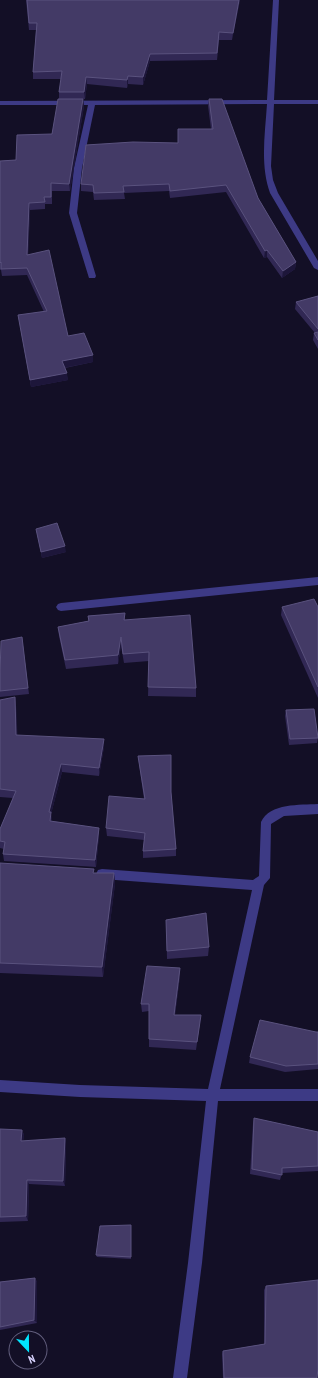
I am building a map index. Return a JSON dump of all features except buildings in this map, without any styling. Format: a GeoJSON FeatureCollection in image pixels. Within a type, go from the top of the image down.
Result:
{"type":"FeatureCollection","features":[{"type":"Feature","properties":{"kind":"street"},"geometry":{"type":"LineString","coordinates":[[276,0],[267,166],[269,180],[274,193],[318,268]]}},
{"type":"Feature","properties":{"kind":"street"},"geometry":{"type":"LineString","coordinates":[[0,103],[318,102]]}},
{"type":"Feature","properties":{"kind":"street"},"geometry":{"type":"LineString","coordinates":[[92,103],[78,168],[73,213],[92,276]]}},
{"type":"Feature","properties":{"kind":"street"},"geometry":{"type":"LineString","coordinates":[[61,608],[318,581]]}},
{"type":"Feature","properties":{"kind":"street"},"geometry":{"type":"LineString","coordinates":[[90,873],[253,885],[259,883],[264,878],[266,822],[273,814],[290,810],[318,809]]}},
{"type":"Feature","properties":{"kind":"street"},"geometry":{"type":"LineString","coordinates":[[180,1378],[195,1263],[213,1095],[259,883]]}},
{"type":"Feature","properties":{"kind":"street"},"geometry":{"type":"LineString","coordinates":[[0,1086],[66,1091],[213,1095],[318,1095]]}}]}
